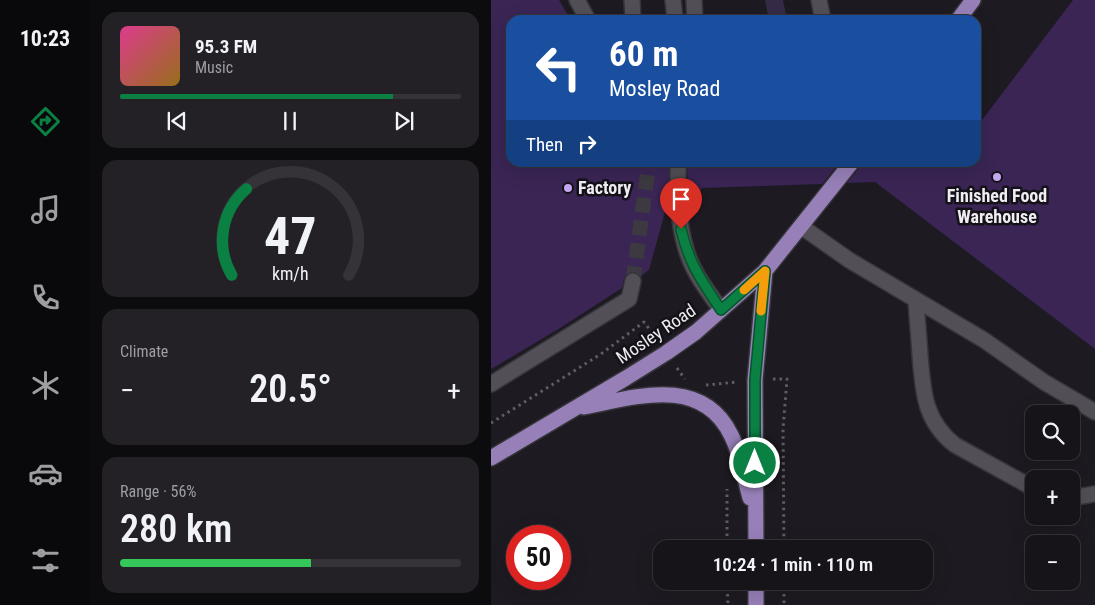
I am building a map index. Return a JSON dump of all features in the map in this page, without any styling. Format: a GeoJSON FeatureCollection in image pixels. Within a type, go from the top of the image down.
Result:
{"type":"FeatureCollection","features":[{"type":"Feature","properties":{"kind":"main road"},"geometry":{"type":"LineString","coordinates":[[962,15],[973,0]]}},
{"type":"Feature","properties":{"kind":"main road","name":"Mosley Road"},"geometry":{"type":"LineString","coordinates":[[491,458],[666,353],[721,310],[765,271],[848,167]]}},
{"type":"Feature","properties":{"kind":"main road"},"geometry":{"type":"LineString","coordinates":[[756,540],[755,380],[765,271]]}},
{"type":"Feature","properties":{"kind":"main road"},"geometry":{"type":"LineString","coordinates":[[573,409],[647,395],[665,394],[697,401],[708,408],[725,424],[731,435],[755,518]]}},
{"type":"Feature","properties":{"kind":"main road"},"geometry":{"type":"LineString","coordinates":[[756,590],[756,605]]}},
{"type":"Feature","properties":{"kind":"lane"},"geometry":{"type":"LineString","coordinates":[[577,0],[585,15]]}},
{"type":"Feature","properties":{"kind":"lane"},"geometry":{"type":"LineString","coordinates":[[632,0],[633,15]]}},
{"type":"Feature","properties":{"kind":"lane"},"geometry":{"type":"LineString","coordinates":[[673,0],[674,15]]}},
{"type":"Feature","properties":{"kind":"lane"},"geometry":{"type":"LineString","coordinates":[[694,0],[695,15]]}},
{"type":"Feature","properties":{"kind":"lane"},"geometry":{"type":"LineString","coordinates":[[819,0],[822,15]]}},
{"type":"Feature","properties":{"kind":"lane"},"geometry":{"type":"LineString","coordinates":[[678,167],[680,217],[685,247],[694,270],[721,310]]}},
{"type":"Feature","properties":{"kind":"lane"},"geometry":{"type":"LineString","coordinates":[[802,227],[849,260],[983,340],[1044,382],[1095,412]]}},
{"type":"Feature","properties":{"kind":"lane"},"geometry":{"type":"LineString","coordinates":[[491,384],[629,299],[633,281]]}},
{"type":"Feature","properties":{"kind":"lane"},"geometry":{"type":"LineString","coordinates":[[916,300],[922,382],[925,400],[933,420],[944,437],[955,446],[1025,484]]}},
{"type":"Feature","properties":{"kind":"lane"},"geometry":{"type":"LineString","coordinates":[[1080,496],[1095,494]]}},
{"type":"Feature","properties":{"kind":"path"},"geometry":{"type":"LineString","coordinates":[[491,423],[601,354],[644,322]]}},
{"type":"Feature","properties":{"kind":"path"},"geometry":{"type":"LineString","coordinates":[[784,540],[783,429],[787,379]]}},
{"type":"Feature","properties":{"kind":"path"},"geometry":{"type":"LineString","coordinates":[[727,486],[727,540]]}},
{"type":"Feature","properties":{"kind":"path"},"geometry":{"type":"LineString","coordinates":[[727,590],[728,605]]}},
{"type":"Feature","properties":{"kind":"path"},"geometry":{"type":"LineString","coordinates":[[784,590],[784,605]]}},
{"type":"Feature","properties":{"kind":"shaded area"},"geometry":{"type":"Polygon","coordinates":[[[765,0],[783,0],[786,15],[768,15],[765,0]]]}},
{"type":"Feature","properties":{"kind":"building","name":"Factory"},"geometry":{"type":"Polygon","coordinates":[[[491,0],[559,0],[568,15],[506,15],[506,167],[669,167],[670,209],[665,212],[649,270],[641,276],[635,272],[630,272],[624,279],[622,288],[557,330],[491,369],[491,0]]]}},
{"type":"Feature","properties":{"kind":"building","name":"Finished Food Warehouse"},"geometry":{"type":"Polygon","coordinates":[[[1073,0],[1095,0],[1095,349],[875,182],[847,183],[859,167],[981,167],[981,121],[1073,0]]]}},
{"type":"Feature","properties":{"kind":"building"},"geometry":{"type":"Polygon","coordinates":[[[687,167],[836,167],[822,184],[703,188],[688,198],[687,167]]]}},
{"type":"Feature","properties":{"kind":"tunnel"},"geometry":{"type":"LineString","coordinates":[[633,281],[648,167]]}},
{"type":"Feature","properties":{"kind":"slow traffic"},"geometry":{"type":"LineString","coordinates":[[744,290],[765,271],[761,311]]}},
{"type":"Feature","properties":{"kind":"place","name":"Finished Food Warehouse"},"geometry":{"type":"Point","coordinates":[997,177]}},
{"type":"Feature","properties":{"kind":"place","name":"Factory"},"geometry":{"type":"Point","coordinates":[568,188]}},
{"type":"Feature","properties":{"kind":"route"},"geometry":{"type":"LineString","coordinates":[[681,229],[685,247],[694,270],[721,310],[765,271],[755,380],[755,463]]}}]}
